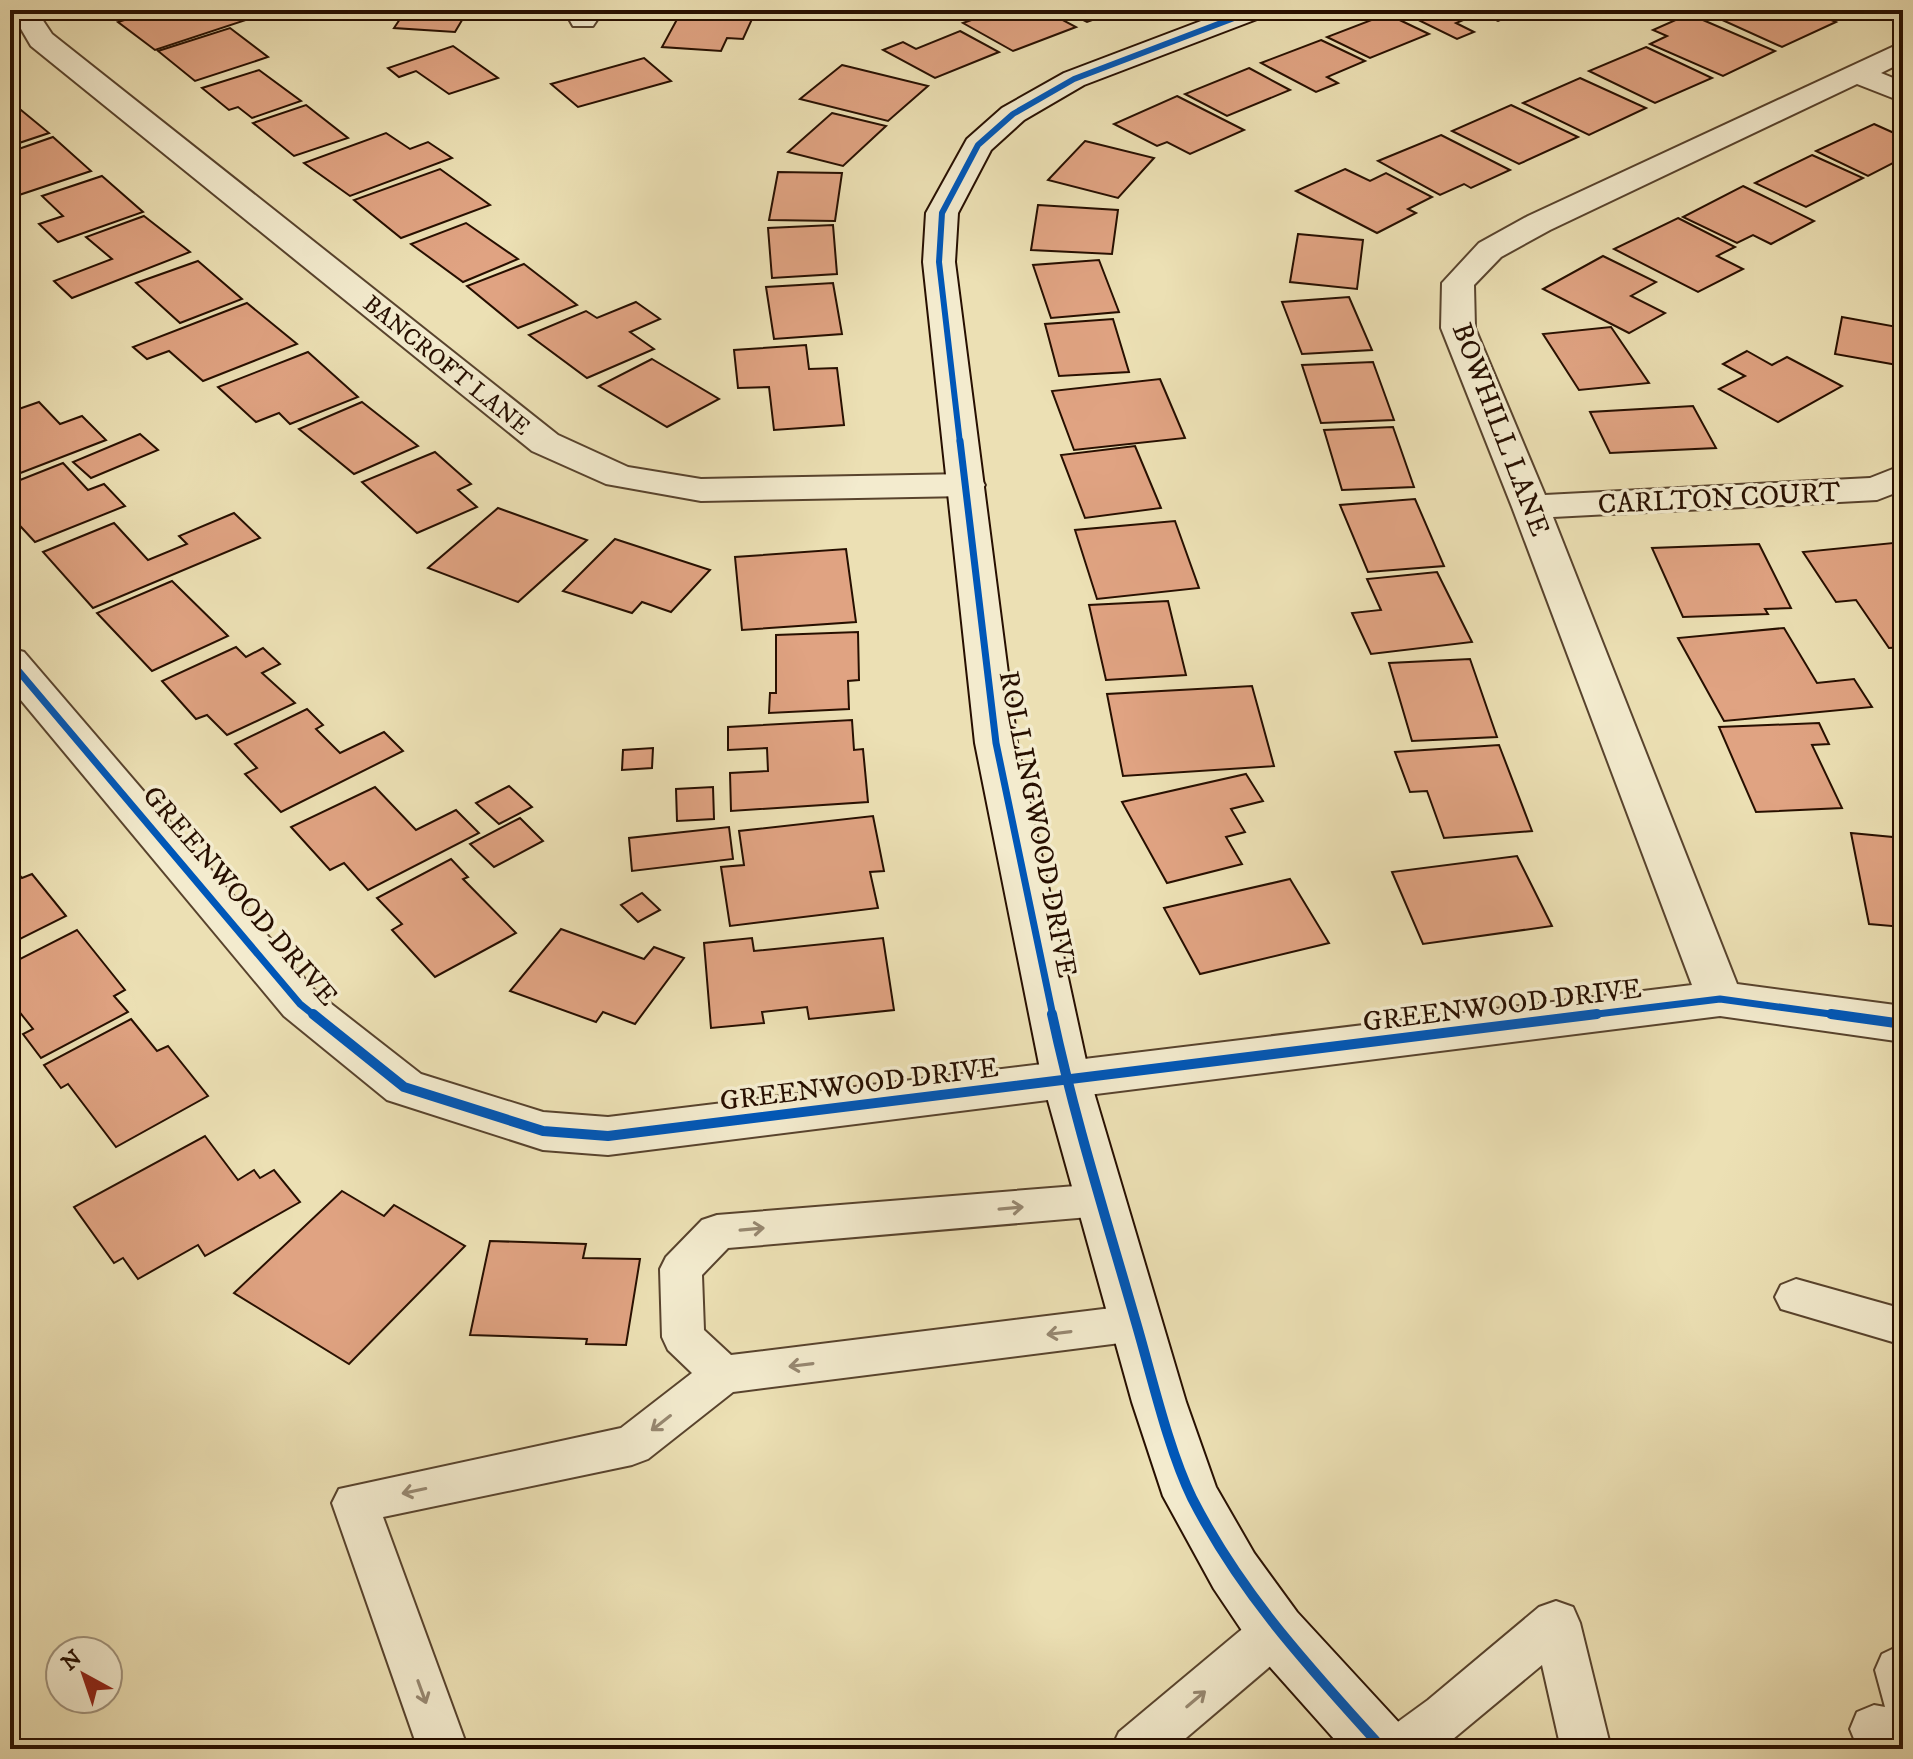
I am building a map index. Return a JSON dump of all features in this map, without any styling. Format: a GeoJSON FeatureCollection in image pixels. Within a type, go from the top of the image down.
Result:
{"type":"FeatureCollection","features":[{"type":"Feature","properties":{"kind":"street","name":"BANCROFT LANE"},"geometry":{"type":"LineString","coordinates":[[22,10],[41,40],[545,443],[619,476],[701,490],[967,485]]}},
{"type":"Feature","properties":{"kind":"street","name":"ROLLINGWOOD DRIVE"},"geometry":{"type":"LineString","coordinates":[[1255,10],[1074,79],[1013,114],[978,145],[942,213],[939,262],[996,743],[1066,1079],[1136,1323],[1191,1496],[1234,1571],[1276,1631],[1383,1749]]}},
{"type":"Feature","properties":{"kind":"street","name":"BOWHILL LANE"},"geometry":{"type":"LineString","coordinates":[[1720,999],[1531,507],[1458,328],[1458,283],[1490,250],[1539,223],[1903,51]]}},
{"type":"Feature","properties":{"kind":"street"},"geometry":{"type":"LineString","coordinates":[[1857,73],[1903,93]]}},
{"type":"Feature","properties":{"kind":"street","name":"CARLTON COURT"},"geometry":{"type":"LineString","coordinates":[[1531,507],[1877,489],[1903,476]]}},
{"type":"Feature","properties":{"kind":"street","name":"GREENWOOD DRIVE"},"geometry":{"type":"LineString","coordinates":[[10,661],[300,1004],[404,1087],[543,1131],[608,1136],[1720,999],[1903,1024]]}},
{"type":"Feature","properties":{"kind":"lane"},"geometry":{"type":"LineString","coordinates":[[723,1375],[683,1337],[681,1269],[717,1232],[1101,1200]]}},
{"type":"Feature","properties":{"kind":"lane"},"geometry":{"type":"LineString","coordinates":[[1796,1297],[1903,1327]]}},
{"type":"Feature","properties":{"kind":"lane"},"geometry":{"type":"LineString","coordinates":[[443,1749],[355,1503],[632,1445],[723,1375],[1136,1323]]}},
{"type":"Feature","properties":{"kind":"lane"},"geometry":{"type":"LineString","coordinates":[[1401,1749],[1445,1717],[1556,1623],[1588,1698],[1586,1749]]}},
{"type":"Feature","properties":{"kind":"lane"},"geometry":{"type":"LineString","coordinates":[[1136,1749],[1276,1631]]}},
{"type":"Feature","properties":{"kind":"lane"},"geometry":{"type":"LineString","coordinates":[[1893,1718],[1899,1670],[1903,1667]]}},
{"type":"Feature","properties":{"kind":"building"},"geometry":{"type":"Polygon","coordinates":[[[156,10],[233,10],[246,20],[155,50],[118,22],[156,10]]]}},
{"type":"Feature","properties":{"kind":"building"},"geometry":{"type":"Polygon","coordinates":[[[406,10],[468,10],[455,32],[394,28],[406,10]]]}},
{"type":"Feature","properties":{"kind":"building"},"geometry":{"type":"Polygon","coordinates":[[[999,10],[1044,10],[1076,27],[1013,51],[963,23],[999,10]]]}},
{"type":"Feature","properties":{"kind":"building"},"geometry":{"type":"Polygon","coordinates":[[[1063,10],[1120,10],[1087,22],[1063,10]]]}},
{"type":"Feature","properties":{"kind":"building"},"geometry":{"type":"Polygon","coordinates":[[[1398,10],[1506,10],[1515,14],[1498,21],[1480,13],[1456,23],[1474,32],[1457,39],[1398,10]]]}},
{"type":"Feature","properties":{"kind":"building"},"geometry":{"type":"Polygon","coordinates":[[[1719,10],[1808,10],[1836,22],[1782,47],[1709,14],[1719,10]]]}},
{"type":"Feature","properties":{"kind":"building"},"geometry":{"type":"Polygon","coordinates":[[[1815,10],[1853,10],[1835,18],[1815,10]]]}},
{"type":"Feature","properties":{"kind":"building"},"geometry":{"type":"Polygon","coordinates":[[[681,12],[753,17],[743,39],[727,38],[721,51],[662,47],[681,12]]]}},
{"type":"Feature","properties":{"kind":"building"},"geometry":{"type":"Polygon","coordinates":[[[1387,14],[1429,34],[1370,58],[1327,37],[1387,14]]]}},
{"type":"Feature","properties":{"kind":"building"},"geometry":{"type":"Polygon","coordinates":[[[1689,14],[1775,51],[1723,76],[1650,44],[1667,36],[1653,30],[1689,14]]]}},
{"type":"Feature","properties":{"kind":"building"},"geometry":{"type":"Polygon","coordinates":[[[230,28],[268,57],[195,81],[158,51],[230,28]]]}},
{"type":"Feature","properties":{"kind":"building"},"geometry":{"type":"Polygon","coordinates":[[[960,31],[999,52],[935,78],[883,50],[903,42],[916,49],[960,31]]]}},
{"type":"Feature","properties":{"kind":"building"},"geometry":{"type":"Polygon","coordinates":[[[1321,40],[1365,61],[1327,77],[1338,83],[1316,92],[1261,63],[1321,40]]]}},
{"type":"Feature","properties":{"kind":"building"},"geometry":{"type":"Polygon","coordinates":[[[453,46],[498,78],[449,94],[416,71],[399,77],[388,68],[453,46]]]}},
{"type":"Feature","properties":{"kind":"building"},"geometry":{"type":"Polygon","coordinates":[[[1646,47],[1712,78],[1655,103],[1589,71],[1646,47]]]}},
{"type":"Feature","properties":{"kind":"building"},"geometry":{"type":"Polygon","coordinates":[[[644,58],[671,81],[578,107],[551,84],[644,58]]]}},
{"type":"Feature","properties":{"kind":"building"},"geometry":{"type":"Polygon","coordinates":[[[842,65],[928,86],[888,121],[800,99],[842,65]]]}},
{"type":"Feature","properties":{"kind":"building"},"geometry":{"type":"Polygon","coordinates":[[[1249,68],[1290,90],[1227,116],[1185,94],[1249,68]]]}},
{"type":"Feature","properties":{"kind":"building"},"geometry":{"type":"Polygon","coordinates":[[[259,70],[301,101],[252,118],[238,107],[229,110],[202,88],[259,70]]]}},
{"type":"Feature","properties":{"kind":"building"},"geometry":{"type":"Polygon","coordinates":[[[1580,78],[1646,108],[1589,135],[1523,103],[1580,78]]]}},
{"type":"Feature","properties":{"kind":"building"},"geometry":{"type":"Polygon","coordinates":[[[1177,96],[1244,130],[1190,154],[1167,142],[1157,146],[1114,124],[1177,96]]]}},
{"type":"Feature","properties":{"kind":"building"},"geometry":{"type":"Polygon","coordinates":[[[10,101],[49,133],[10,146],[10,101]]]}},
{"type":"Feature","properties":{"kind":"building"},"geometry":{"type":"Polygon","coordinates":[[[306,105],[348,138],[294,156],[253,123],[306,105]]]}},
{"type":"Feature","properties":{"kind":"building"},"geometry":{"type":"Polygon","coordinates":[[[1511,105],[1578,137],[1519,164],[1452,131],[1511,105]]]}},
{"type":"Feature","properties":{"kind":"building"},"geometry":{"type":"Polygon","coordinates":[[[832,113],[886,126],[843,166],[788,152],[832,113]]]}},
{"type":"Feature","properties":{"kind":"building"},"geometry":{"type":"Polygon","coordinates":[[[1874,124],[1903,137],[1903,158],[1868,176],[1816,151],[1874,124]]]}},
{"type":"Feature","properties":{"kind":"building"},"geometry":{"type":"Polygon","coordinates":[[[386,133],[410,149],[428,142],[452,158],[350,196],[304,163],[386,133]]]}},
{"type":"Feature","properties":{"kind":"building"},"geometry":{"type":"Polygon","coordinates":[[[1441,135],[1510,170],[1471,188],[1464,184],[1440,195],[1378,161],[1441,135]]]}},
{"type":"Feature","properties":{"kind":"building"},"geometry":{"type":"Polygon","coordinates":[[[53,137],[91,171],[10,198],[10,152],[53,137]]]}},
{"type":"Feature","properties":{"kind":"building"},"geometry":{"type":"Polygon","coordinates":[[[1085,141],[1154,158],[1118,198],[1048,180],[1085,141]]]}},
{"type":"Feature","properties":{"kind":"building"},"geometry":{"type":"Polygon","coordinates":[[[1812,155],[1863,178],[1806,207],[1755,183],[1812,155]]]}},
{"type":"Feature","properties":{"kind":"building"},"geometry":{"type":"Polygon","coordinates":[[[440,169],[490,205],[401,238],[354,200],[440,169]]]}},
{"type":"Feature","properties":{"kind":"building"},"geometry":{"type":"Polygon","coordinates":[[[1345,169],[1370,181],[1386,173],[1432,197],[1408,209],[1416,213],[1377,233],[1296,191],[1345,169]]]}},
{"type":"Feature","properties":{"kind":"building"},"geometry":{"type":"Polygon","coordinates":[[[778,172],[842,173],[835,221],[769,220],[778,172]]]}},
{"type":"Feature","properties":{"kind":"building"},"geometry":{"type":"Polygon","coordinates":[[[102,176],[143,212],[58,242],[39,224],[63,216],[42,196],[102,176]]]}},
{"type":"Feature","properties":{"kind":"building"},"geometry":{"type":"Polygon","coordinates":[[[1743,186],[1814,221],[1771,244],[1753,235],[1737,243],[1683,217],[1743,186]]]}},
{"type":"Feature","properties":{"kind":"building"},"geometry":{"type":"Polygon","coordinates":[[[1038,205],[1118,210],[1112,254],[1031,250],[1038,205]]]}},
{"type":"Feature","properties":{"kind":"building"},"geometry":{"type":"Polygon","coordinates":[[[144,216],[190,252],[72,298],[54,281],[112,259],[86,237],[144,216]]]}},
{"type":"Feature","properties":{"kind":"building"},"geometry":{"type":"Polygon","coordinates":[[[1678,218],[1735,247],[1717,256],[1743,269],[1698,292],[1614,249],[1678,218]]]}},
{"type":"Feature","properties":{"kind":"building"},"geometry":{"type":"Polygon","coordinates":[[[466,223],[518,259],[463,282],[411,244],[466,223]]]}},
{"type":"Feature","properties":{"kind":"building"},"geometry":{"type":"Polygon","coordinates":[[[833,225],[837,274],[772,278],[768,228],[833,225]]]}},
{"type":"Feature","properties":{"kind":"building"},"geometry":{"type":"Polygon","coordinates":[[[1298,234],[1363,240],[1357,289],[1290,282],[1298,234]]]}},
{"type":"Feature","properties":{"kind":"building"},"geometry":{"type":"Polygon","coordinates":[[[1603,256],[1656,282],[1631,296],[1665,313],[1629,333],[1543,289],[1603,256]]]}},
{"type":"Feature","properties":{"kind":"building"},"geometry":{"type":"Polygon","coordinates":[[[1099,260],[1119,312],[1051,318],[1033,265],[1099,260]]]}},
{"type":"Feature","properties":{"kind":"building"},"geometry":{"type":"Polygon","coordinates":[[[198,261],[242,299],[180,323],[136,283],[198,261]]]}},
{"type":"Feature","properties":{"kind":"building"},"geometry":{"type":"Polygon","coordinates":[[[524,264],[577,305],[518,328],[467,286],[524,264]]]}},
{"type":"Feature","properties":{"kind":"building"},"geometry":{"type":"Polygon","coordinates":[[[833,283],[842,334],[774,339],[766,287],[833,283]]]}},
{"type":"Feature","properties":{"kind":"building"},"geometry":{"type":"Polygon","coordinates":[[[1349,297],[1372,350],[1302,354],[1282,302],[1349,297]]]}},
{"type":"Feature","properties":{"kind":"building"},"geometry":{"type":"Polygon","coordinates":[[[636,302],[660,319],[630,332],[654,349],[587,378],[529,335],[586,311],[597,318],[636,302]]]}},
{"type":"Feature","properties":{"kind":"building"},"geometry":{"type":"Polygon","coordinates":[[[247,303],[297,344],[203,381],[169,351],[147,359],[133,347],[247,303]]]}},
{"type":"Feature","properties":{"kind":"building"},"geometry":{"type":"Polygon","coordinates":[[[1842,317],[1903,328],[1903,366],[1835,354],[1842,317]]]}},
{"type":"Feature","properties":{"kind":"building"},"geometry":{"type":"Polygon","coordinates":[[[1113,319],[1129,372],[1059,376],[1045,324],[1113,319]]]}},
{"type":"Feature","properties":{"kind":"building"},"geometry":{"type":"Polygon","coordinates":[[[1611,327],[1649,383],[1579,390],[1543,334],[1611,327]]]}},
{"type":"Feature","properties":{"kind":"building"},"geometry":{"type":"Polygon","coordinates":[[[806,345],[809,369],[837,368],[844,425],[774,430],[769,387],[738,388],[734,350],[806,345]]]}},
{"type":"Feature","properties":{"kind":"building"},"geometry":{"type":"Polygon","coordinates":[[[1747,351],[1772,365],[1787,357],[1842,386],[1778,422],[1719,389],[1745,376],[1723,364],[1747,351]]]}},
{"type":"Feature","properties":{"kind":"building"},"geometry":{"type":"Polygon","coordinates":[[[308,352],[358,397],[290,424],[279,413],[256,422],[218,387],[308,352]]]}},
{"type":"Feature","properties":{"kind":"building"},"geometry":{"type":"Polygon","coordinates":[[[652,359],[719,399],[667,427],[599,386],[652,359]]]}},
{"type":"Feature","properties":{"kind":"building"},"geometry":{"type":"Polygon","coordinates":[[[1373,362],[1394,420],[1321,423],[1302,365],[1373,362]]]}},
{"type":"Feature","properties":{"kind":"building"},"geometry":{"type":"Polygon","coordinates":[[[1160,379],[1185,438],[1074,450],[1052,391],[1160,379]]]}},
{"type":"Feature","properties":{"kind":"building"},"geometry":{"type":"Polygon","coordinates":[[[39,402],[60,424],[82,416],[106,440],[10,477],[10,412],[39,402]]]}},
{"type":"Feature","properties":{"kind":"building"},"geometry":{"type":"Polygon","coordinates":[[[362,402],[418,446],[354,474],[299,429],[362,402]]]}},
{"type":"Feature","properties":{"kind":"building"},"geometry":{"type":"Polygon","coordinates":[[[1693,406],[1716,448],[1610,453],[1590,412],[1693,406]]]}},
{"type":"Feature","properties":{"kind":"building"},"geometry":{"type":"Polygon","coordinates":[[[1393,427],[1414,487],[1342,490],[1324,430],[1393,427]]]}},
{"type":"Feature","properties":{"kind":"building"},"geometry":{"type":"Polygon","coordinates":[[[140,434],[158,450],[91,478],[73,462],[140,434]]]}},
{"type":"Feature","properties":{"kind":"building"},"geometry":{"type":"Polygon","coordinates":[[[1135,446],[1161,508],[1085,518],[1061,455],[1135,446]]]}},
{"type":"Feature","properties":{"kind":"building"},"geometry":{"type":"Polygon","coordinates":[[[435,452],[471,484],[458,490],[477,507],[417,533],[362,482],[435,452]]]}},
{"type":"Feature","properties":{"kind":"building"},"geometry":{"type":"Polygon","coordinates":[[[63,463],[88,490],[104,484],[125,506],[35,542],[10,515],[10,484],[63,463]]]}},
{"type":"Feature","properties":{"kind":"building"},"geometry":{"type":"Polygon","coordinates":[[[1415,499],[1444,566],[1368,572],[1340,505],[1415,499]]]}},
{"type":"Feature","properties":{"kind":"building"},"geometry":{"type":"Polygon","coordinates":[[[498,508],[587,540],[518,602],[428,568],[498,508]]]}},
{"type":"Feature","properties":{"kind":"building"},"geometry":{"type":"Polygon","coordinates":[[[234,513],[260,538],[93,608],[43,552],[114,523],[148,560],[187,544],[179,536],[234,513]]]}},
{"type":"Feature","properties":{"kind":"building"},"geometry":{"type":"Polygon","coordinates":[[[1175,521],[1199,588],[1097,599],[1075,530],[1175,521]]]}},
{"type":"Feature","properties":{"kind":"building"},"geometry":{"type":"Polygon","coordinates":[[[615,539],[710,570],[671,612],[642,602],[632,613],[563,591],[615,539]]]}},
{"type":"Feature","properties":{"kind":"building"},"geometry":{"type":"Polygon","coordinates":[[[1903,542],[1903,647],[1889,648],[1856,600],[1836,602],[1803,552],[1903,542]]]}},
{"type":"Feature","properties":{"kind":"building"},"geometry":{"type":"Polygon","coordinates":[[[1759,544],[1791,608],[1765,609],[1768,614],[1683,617],[1652,548],[1759,544]]]}},
{"type":"Feature","properties":{"kind":"building"},"geometry":{"type":"Polygon","coordinates":[[[846,549],[856,622],[742,630],[735,557],[846,549]]]}},
{"type":"Feature","properties":{"kind":"building"},"geometry":{"type":"Polygon","coordinates":[[[1437,572],[1472,642],[1371,654],[1352,613],[1381,610],[1367,579],[1437,572]]]}},
{"type":"Feature","properties":{"kind":"building"},"geometry":{"type":"Polygon","coordinates":[[[172,581],[228,636],[152,671],[97,613],[172,581]]]}},
{"type":"Feature","properties":{"kind":"building"},"geometry":{"type":"Polygon","coordinates":[[[1168,601],[1186,675],[1106,680],[1089,605],[1168,601]]]}},
{"type":"Feature","properties":{"kind":"building"},"geometry":{"type":"Polygon","coordinates":[[[1784,628],[1817,683],[1854,679],[1872,707],[1724,721],[1678,638],[1784,628]]]}},
{"type":"Feature","properties":{"kind":"building"},"geometry":{"type":"Polygon","coordinates":[[[858,632],[859,680],[848,681],[849,709],[769,713],[770,693],[776,693],[776,635],[858,632]]]}},
{"type":"Feature","properties":{"kind":"building"},"geometry":{"type":"Polygon","coordinates":[[[236,647],[246,657],[263,648],[280,664],[262,673],[295,703],[227,735],[207,715],[196,719],[162,681],[236,647]]]}},
{"type":"Feature","properties":{"kind":"building"},"geometry":{"type":"Polygon","coordinates":[[[1470,659],[1497,737],[1412,741],[1389,663],[1470,659]]]}},
{"type":"Feature","properties":{"kind":"building"},"geometry":{"type":"Polygon","coordinates":[[[1252,686],[1274,766],[1123,776],[1107,694],[1252,686]]]}},
{"type":"Feature","properties":{"kind":"building"},"geometry":{"type":"Polygon","coordinates":[[[307,709],[323,725],[316,729],[340,753],[384,732],[403,751],[281,812],[245,774],[257,768],[235,744],[307,709]]]}},
{"type":"Feature","properties":{"kind":"building"},"geometry":{"type":"Polygon","coordinates":[[[852,720],[854,750],[863,749],[868,802],[731,811],[730,773],[768,771],[767,748],[728,750],[728,727],[852,720]]]}},
{"type":"Feature","properties":{"kind":"building"},"geometry":{"type":"Polygon","coordinates":[[[1819,723],[1829,744],[1812,745],[1842,808],[1756,812],[1719,727],[1819,723]]]}},
{"type":"Feature","properties":{"kind":"building"},"geometry":{"type":"Polygon","coordinates":[[[1499,745],[1532,831],[1444,838],[1427,791],[1410,792],[1395,752],[1499,745]]]}},
{"type":"Feature","properties":{"kind":"building"},"geometry":{"type":"Polygon","coordinates":[[[653,748],[652,768],[622,770],[623,750],[653,748]]]}},
{"type":"Feature","properties":{"kind":"building"},"geometry":{"type":"Polygon","coordinates":[[[1246,774],[1263,801],[1231,809],[1245,832],[1226,837],[1242,864],[1167,883],[1122,802],[1246,774]]]}},
{"type":"Feature","properties":{"kind":"building"},"geometry":{"type":"Polygon","coordinates":[[[509,786],[532,807],[499,824],[476,803],[509,786]]]}},
{"type":"Feature","properties":{"kind":"building"},"geometry":{"type":"Polygon","coordinates":[[[375,787],[416,830],[456,810],[479,833],[368,890],[344,863],[330,870],[291,827],[375,787]]]}},
{"type":"Feature","properties":{"kind":"building"},"geometry":{"type":"Polygon","coordinates":[[[713,787],[714,819],[677,821],[676,789],[713,787]]]}},
{"type":"Feature","properties":{"kind":"building"},"geometry":{"type":"Polygon","coordinates":[[[873,816],[884,871],[870,872],[878,908],[730,926],[721,867],[744,865],[739,831],[873,816]]]}},
{"type":"Feature","properties":{"kind":"building"},"geometry":{"type":"Polygon","coordinates":[[[520,818],[543,841],[494,867],[470,844],[520,818]]]}},
{"type":"Feature","properties":{"kind":"building"},"geometry":{"type":"Polygon","coordinates":[[[729,827],[733,859],[632,871],[629,838],[729,827]]]}},
{"type":"Feature","properties":{"kind":"building"},"geometry":{"type":"Polygon","coordinates":[[[1851,833],[1903,838],[1903,927],[1869,924],[1851,833]]]}},
{"type":"Feature","properties":{"kind":"building"},"geometry":{"type":"Polygon","coordinates":[[[1517,856],[1552,926],[1423,944],[1392,872],[1517,856]]]}},
{"type":"Feature","properties":{"kind":"building"},"geometry":{"type":"Polygon","coordinates":[[[451,859],[468,877],[463,879],[516,933],[435,977],[392,930],[402,924],[377,898],[451,859]]]}},
{"type":"Feature","properties":{"kind":"building"},"geometry":{"type":"Polygon","coordinates":[[[10,863],[22,878],[32,874],[66,916],[10,944],[10,863]]]}},
{"type":"Feature","properties":{"kind":"building"},"geometry":{"type":"Polygon","coordinates":[[[1290,879],[1329,943],[1200,974],[1164,908],[1290,879]]]}},
{"type":"Feature","properties":{"kind":"building"},"geometry":{"type":"Polygon","coordinates":[[[642,893],[660,910],[638,922],[621,905],[642,893]]]}},
{"type":"Feature","properties":{"kind":"building"},"geometry":{"type":"Polygon","coordinates":[[[561,929],[644,959],[654,947],[684,958],[635,1024],[603,1012],[596,1022],[510,991],[561,929]]]}},
{"type":"Feature","properties":{"kind":"building"},"geometry":{"type":"Polygon","coordinates":[[[77,930],[125,990],[114,996],[128,1012],[41,1058],[23,1034],[33,1029],[10,1000],[10,964],[77,930]]]}},
{"type":"Feature","properties":{"kind":"building"},"geometry":{"type":"Polygon","coordinates":[[[752,938],[754,951],[883,938],[894,1010],[809,1019],[807,1007],[762,1012],[764,1023],[711,1028],[704,943],[752,938]]]}},
{"type":"Feature","properties":{"kind":"building"},"geometry":{"type":"Polygon","coordinates":[[[131,1019],[157,1051],[168,1046],[208,1096],[116,1147],[68,1084],[61,1088],[44,1065],[131,1019]]]}},
{"type":"Feature","properties":{"kind":"building"},"geometry":{"type":"Polygon","coordinates":[[[205,1136],[238,1180],[254,1170],[260,1178],[274,1170],[300,1202],[205,1256],[198,1245],[138,1279],[123,1258],[114,1263],[74,1207],[205,1136]]]}},
{"type":"Feature","properties":{"kind":"building"},"geometry":{"type":"Polygon","coordinates":[[[342,1191],[384,1216],[394,1205],[465,1246],[349,1364],[234,1293],[342,1191]]]}},
{"type":"Feature","properties":{"kind":"building"},"geometry":{"type":"Polygon","coordinates":[[[490,1241],[586,1244],[583,1258],[640,1259],[626,1345],[586,1344],[587,1339],[470,1335],[490,1241]]]}},
{"type":"Feature","properties":{"kind":"cycle path"},"geometry":{"type":"LineString","coordinates":[[1255,10],[1074,79],[1013,114],[978,145],[942,213],[939,262],[996,743],[1066,1079],[1159,1402],[1191,1496],[1234,1571],[1276,1631],[1383,1749]]}},
{"type":"Feature","properties":{"kind":"cycle path"},"geometry":{"type":"LineString","coordinates":[[10,661],[300,1004],[404,1087],[543,1131],[608,1136],[1720,999],[1903,1024]]}}]}
